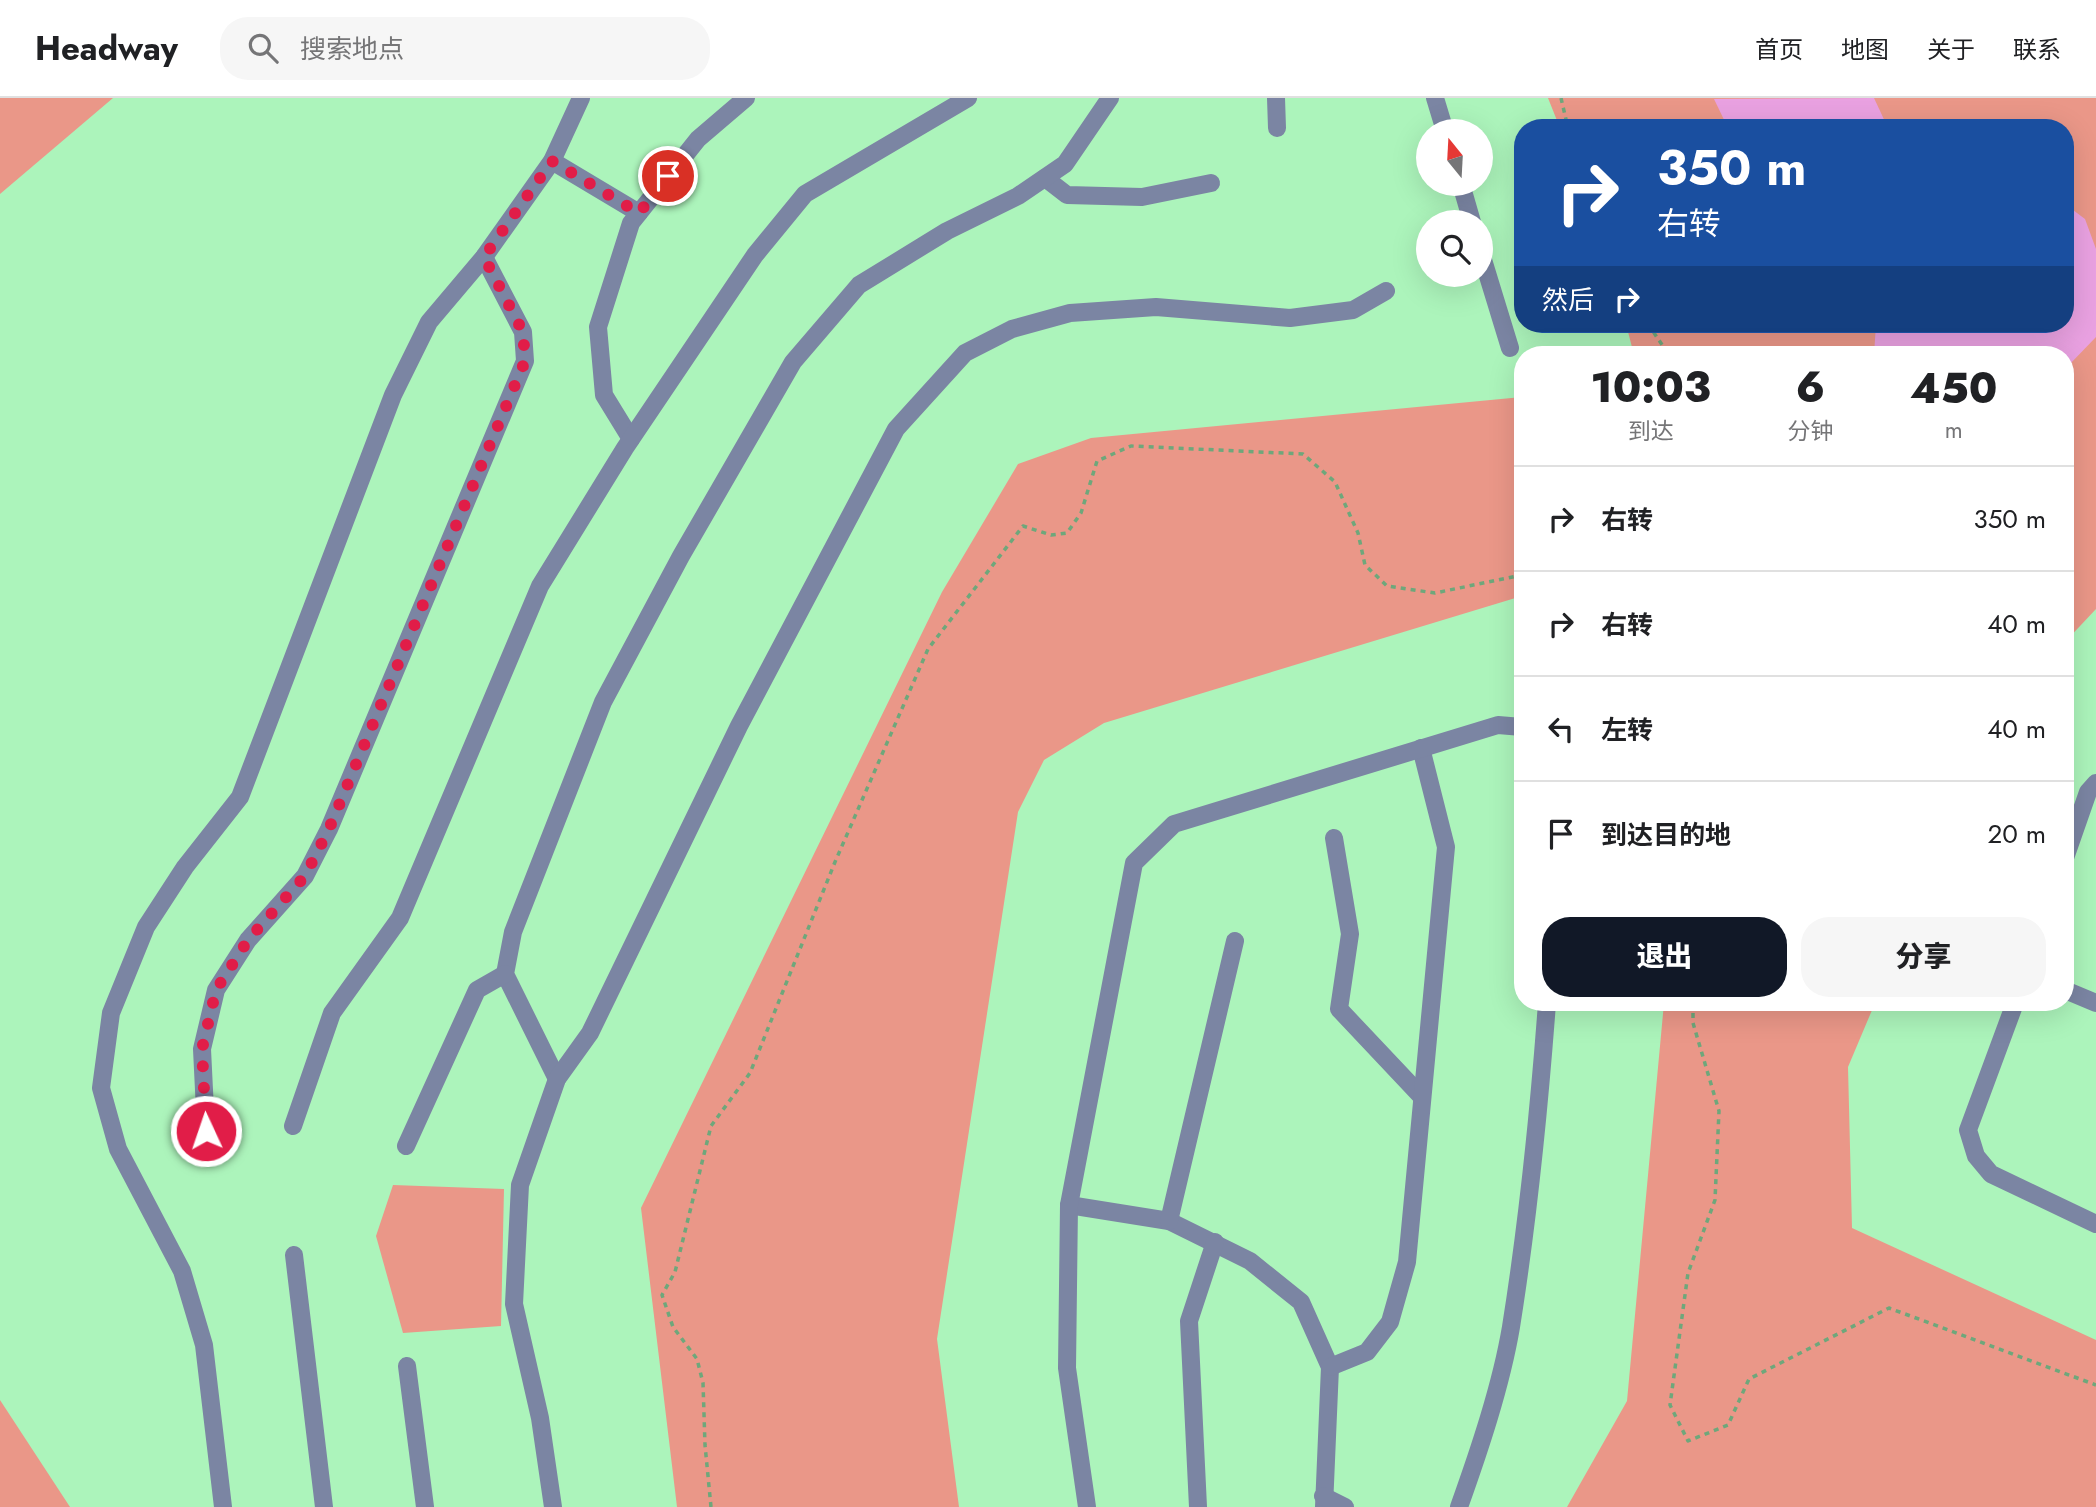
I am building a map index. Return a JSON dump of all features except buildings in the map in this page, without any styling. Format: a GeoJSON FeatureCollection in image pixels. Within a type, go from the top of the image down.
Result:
{"type":"FeatureCollection","features":[{"type":"Feature","properties":{"kind":"street"},"geometry":{"type":"LineString","coordinates":[[223,1507],[204,1345],[182,1271],[118,1149],[101,1088],[111,1013],[146,926],[184,867],[240,797],[405,371],[429,322],[484,257],[552,161],[581,98]]}},
{"type":"Feature","properties":{"kind":"street"},"geometry":{"type":"LineString","coordinates":[[631,439],[604,395],[598,327],[631,223],[698,139],[746,98]]}},
{"type":"Feature","properties":{"kind":"street"},"geometry":{"type":"LineString","coordinates":[[293,1126],[332,1013],[400,918],[540,586],[631,439],[755,256],[805,194],[968,98]]}},
{"type":"Feature","properties":{"kind":"street"},"geometry":{"type":"LineString","coordinates":[[557,1079],[505,974],[513,932],[603,702],[681,556],[793,362],[859,285],[947,231],[1018,196],[1065,164],[1110,98]]}},
{"type":"Feature","properties":{"kind":"street"},"geometry":{"type":"LineString","coordinates":[[1276,98],[1277,128]]}},
{"type":"Feature","properties":{"kind":"street"},"geometry":{"type":"LineString","coordinates":[[1435,98],[1441,119]]}},
{"type":"Feature","properties":{"kind":"street"},"geometry":{"type":"LineString","coordinates":[[552,161],[639,213]]}},
{"type":"Feature","properties":{"kind":"street"},"geometry":{"type":"LineString","coordinates":[[1045,178],[1067,195],[1142,197],[1210,183]]}},
{"type":"Feature","properties":{"kind":"street"},"geometry":{"type":"LineString","coordinates":[[206,1131],[202,1049],[216,990],[248,940],[305,876],[329,829],[525,361],[523,332],[484,257]]}},
{"type":"Feature","properties":{"kind":"street"},"geometry":{"type":"LineString","coordinates":[[1491,287],[1510,348]]}},
{"type":"Feature","properties":{"kind":"street"},"geometry":{"type":"LineString","coordinates":[[553,1507],[540,1418],[514,1304],[520,1185],[557,1079],[590,1033],[739,726],[896,429],[965,353],[1012,328],[1070,313],[1156,307],[1290,318],[1353,310],[1386,291]]}},
{"type":"Feature","properties":{"kind":"street"},"geometry":{"type":"LineString","coordinates":[[1087,1507],[1067,1368],[1069,1205],[1134,863],[1174,824],[1498,725],[1514,726]]}},
{"type":"Feature","properties":{"kind":"street"},"geometry":{"type":"LineString","coordinates":[[1329,1367],[1367,1352],[1390,1322],[1407,1262],[1446,847],[1422,748]]}},
{"type":"Feature","properties":{"kind":"street"},"geometry":{"type":"LineString","coordinates":[[2074,833],[2088,792],[2096,783]]}},
{"type":"Feature","properties":{"kind":"street"},"geometry":{"type":"LineString","coordinates":[[1334,838],[1350,934],[1339,1009],[1422,1097]]}},
{"type":"Feature","properties":{"kind":"street"},"geometry":{"type":"LineString","coordinates":[[1169,1221],[1235,941]]}},
{"type":"Feature","properties":{"kind":"street"},"geometry":{"type":"LineString","coordinates":[[406,1146],[477,990],[505,974]]}},
{"type":"Feature","properties":{"kind":"street"},"geometry":{"type":"LineString","coordinates":[[2074,994],[2096,1003]]}},
{"type":"Feature","properties":{"kind":"street"},"geometry":{"type":"LineString","coordinates":[[1460,1507],[1475,1462],[1510,1329],[1541,1080],[1546,1011]]}},
{"type":"Feature","properties":{"kind":"street"},"geometry":{"type":"LineString","coordinates":[[2012,1011],[1968,1130],[1976,1156],[1991,1174],[2096,1224]]}},
{"type":"Feature","properties":{"kind":"street"},"geometry":{"type":"LineString","coordinates":[[1069,1205],[1169,1221],[1250,1261],[1301,1302],[1329,1367],[1324,1502],[1345,1507]]}},
{"type":"Feature","properties":{"kind":"street"},"geometry":{"type":"LineString","coordinates":[[1198,1507],[1189,1321],[1215,1242]]}},
{"type":"Feature","properties":{"kind":"street"},"geometry":{"type":"LineString","coordinates":[[294,1255],[324,1507]]}},
{"type":"Feature","properties":{"kind":"street"},"geometry":{"type":"LineString","coordinates":[[407,1366],[425,1507]]}},
{"type":"Feature","properties":{"kind":"path"},"geometry":{"type":"LineString","coordinates":[[1561,98],[1566,119]]}},
{"type":"Feature","properties":{"kind":"path"},"geometry":{"type":"LineString","coordinates":[[711,1507],[703,1383],[697,1359],[673,1327],[662,1295],[675,1272],[711,1126],[750,1073],[835,862],[928,649],[1023,526],[1051,535],[1067,533],[1080,513],[1097,461],[1131,446],[1303,454],[1335,481],[1358,533],[1365,565],[1387,586],[1435,593],[1514,577]]}},
{"type":"Feature","properties":{"kind":"path"},"geometry":{"type":"LineString","coordinates":[[1693,1011],[1693,1023],[1719,1111],[1715,1200],[1688,1273],[1670,1405],[1688,1441],[1728,1425],[1749,1379],[1889,1308],[2096,1385]]}},
{"type":"Feature","properties":{"kind":"shaded area"},"geometry":{"type":"Polygon","coordinates":[[[0,98],[113,98],[0,194],[0,98]]]}},
{"type":"Feature","properties":{"kind":"shaded area"},"geometry":{"type":"Polygon","coordinates":[[[1548,98],[2096,98],[2096,609],[2074,632],[2074,346],[1632,346],[1628,333],[2074,333],[2074,119],[1556,119],[1548,98]]]}},
{"type":"Feature","properties":{"kind":"shaded area"},"geometry":{"type":"Polygon","coordinates":[[[1874,98],[1884,119],[1724,119],[1714,99],[1874,98]]]}},
{"type":"Feature","properties":{"kind":"shaded area"},"geometry":{"type":"Polygon","coordinates":[[[2074,211],[2085,219],[2096,249],[2096,337],[2074,360],[2074,346],[1875,346],[1875,333],[2074,333],[2074,211]]]}},
{"type":"Feature","properties":{"kind":"shaded area"},"geometry":{"type":"Polygon","coordinates":[[[1514,398],[1514,598],[1104,723],[1044,760],[1018,812],[937,1339],[959,1507],[677,1507],[641,1208],[942,592],[1018,464],[1091,438],[1514,398]]]}},
{"type":"Feature","properties":{"kind":"shaded area"},"geometry":{"type":"Polygon","coordinates":[[[1663,1011],[1872,1011],[1848,1067],[1852,1228],[2096,1340],[2096,1507],[1567,1507],[1627,1401],[1663,1011]]]}},
{"type":"Feature","properties":{"kind":"shaded area"},"geometry":{"type":"Polygon","coordinates":[[[393,1185],[504,1189],[501,1326],[403,1333],[376,1236],[393,1185]]]}},
{"type":"Feature","properties":{"kind":"shaded area"},"geometry":{"type":"Polygon","coordinates":[[[0,1400],[70,1507],[0,1507],[0,1400]]]}},
{"type":"Feature","properties":{"kind":"route"},"geometry":{"type":"LineString","coordinates":[[206,1131],[202,1049],[216,990],[248,940],[305,876],[329,829],[525,361],[523,332],[484,257],[552,161],[639,213],[668,176]]}}]}
